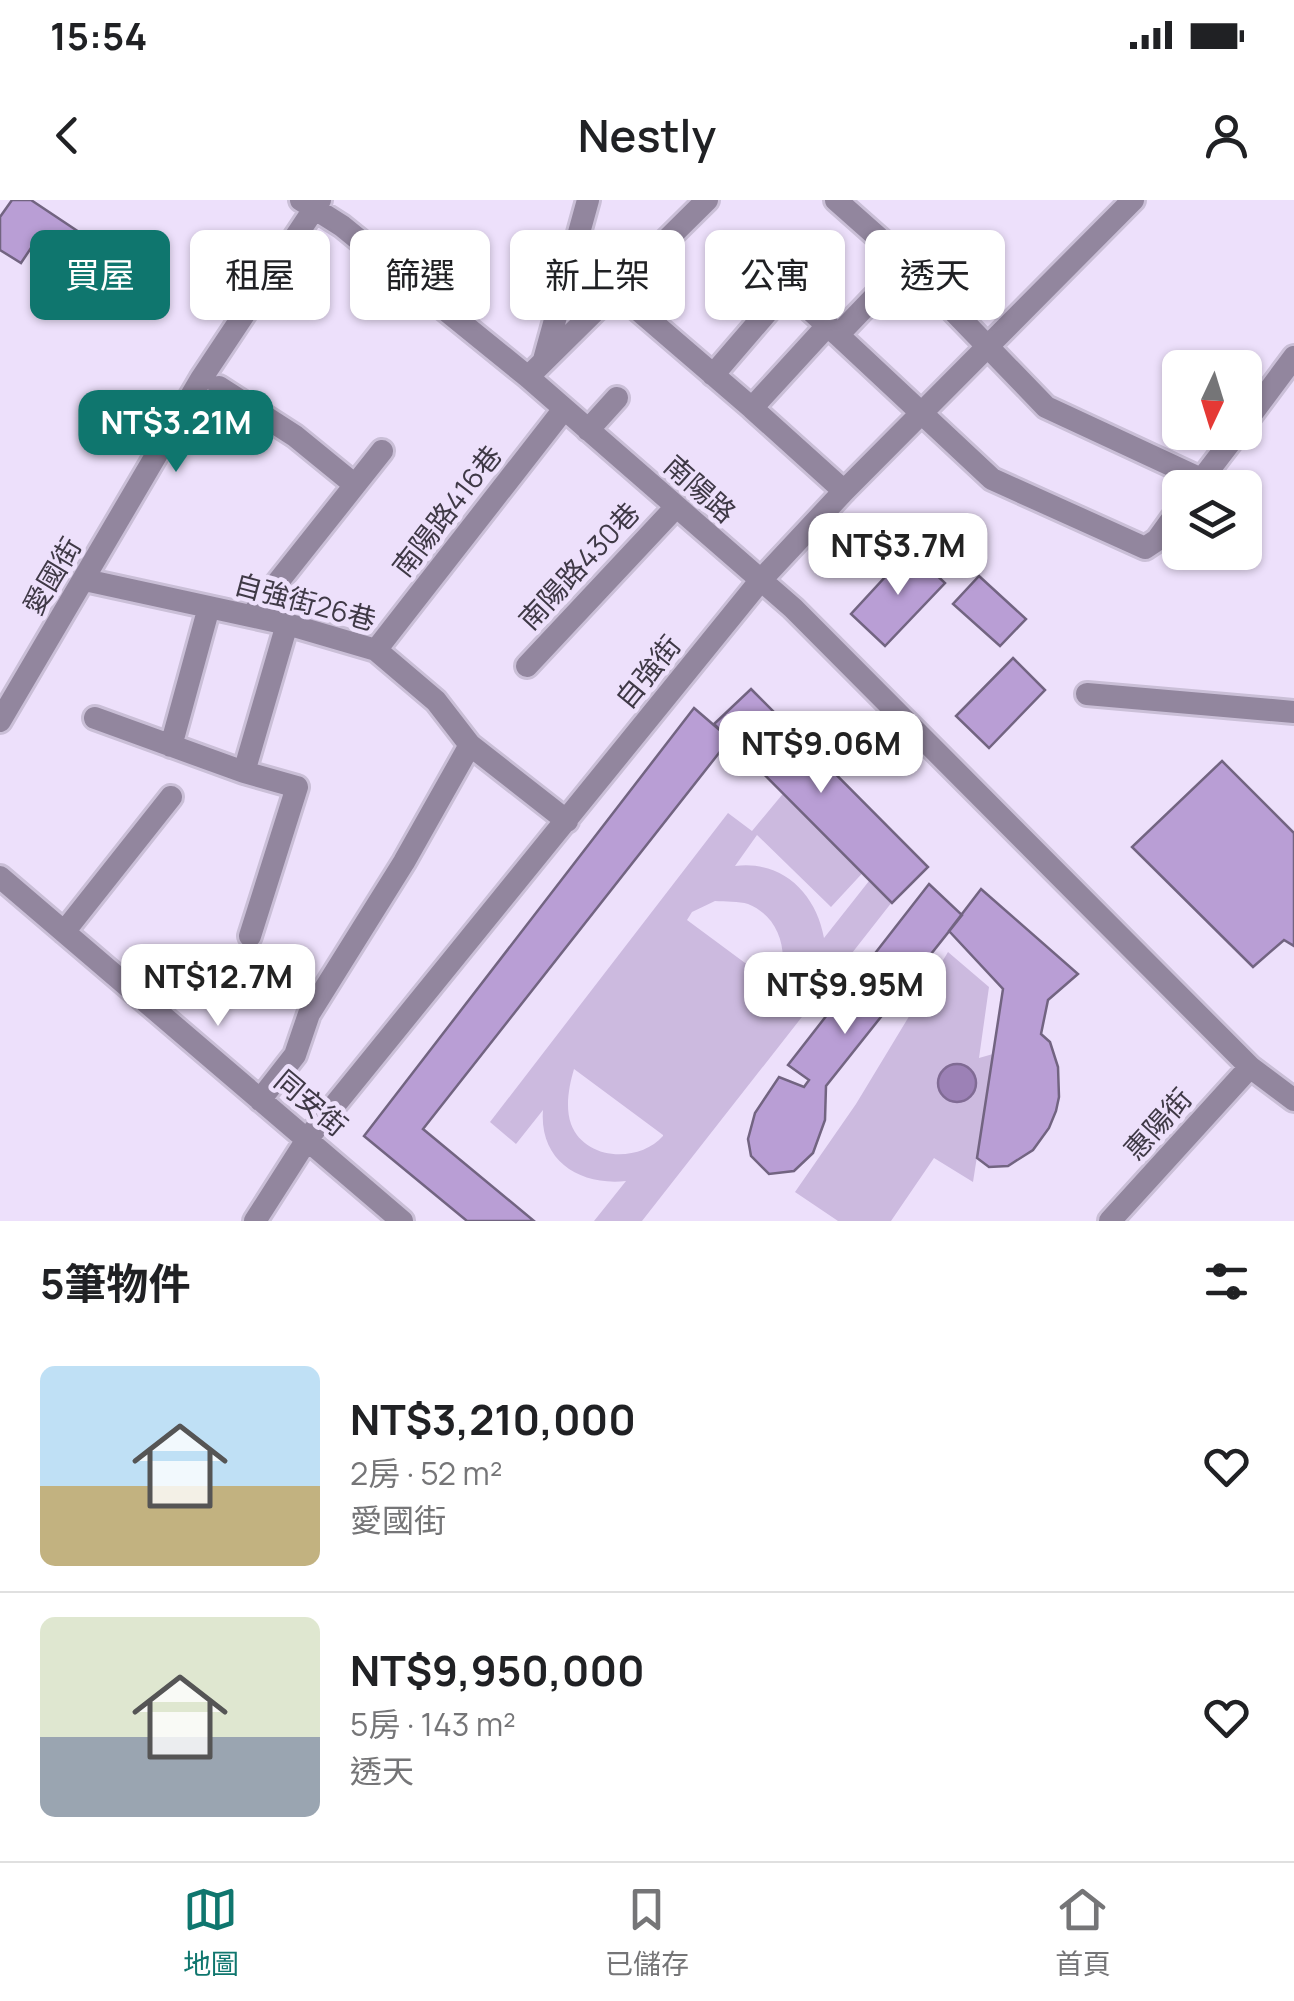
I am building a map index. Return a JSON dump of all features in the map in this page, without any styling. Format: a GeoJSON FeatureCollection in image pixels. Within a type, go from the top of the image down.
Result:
{"type":"FeatureCollection","features":[{"type":"Feature","properties":{"kind":"street"},"geometry":{"type":"LineString","coordinates":[[534,373],[588,200]]}},
{"type":"Feature","properties":{"kind":"street"},"geometry":{"type":"LineString","coordinates":[[677,230],[707,200]]}},
{"type":"Feature","properties":{"kind":"street"},"geometry":{"type":"LineString","coordinates":[[836,200],[870,230]]}},
{"type":"Feature","properties":{"kind":"street","name":"自強街"},"geometry":{"type":"LineString","coordinates":[[255,1221],[308,1138],[760,581],[1132,200]]}},
{"type":"Feature","properties":{"kind":"street","name":"南陽路"},"geometry":{"type":"LineString","coordinates":[[312,202],[534,373],[564,409],[793,608],[1250,1067],[1294,1100]]}},
{"type":"Feature","properties":{"kind":"street","name":"愛國街"},"geometry":{"type":"LineString","coordinates":[[0,721],[202,379],[312,202]]}},
{"type":"Feature","properties":{"kind":"street"},"geometry":{"type":"LineString","coordinates":[[752,408],[865,301]]}},
{"type":"Feature","properties":{"kind":"street"},"geometry":{"type":"LineString","coordinates":[[534,373],[587,320]]}},
{"type":"Feature","properties":{"kind":"street"},"geometry":{"type":"LineString","coordinates":[[650,320],[844,491]]}},
{"type":"Feature","properties":{"kind":"street"},"geometry":{"type":"LineString","coordinates":[[713,374],[758,320]]}},
{"type":"Feature","properties":{"kind":"street"},"geometry":{"type":"LineString","coordinates":[[822,320],[992,479],[1146,548],[1162,533]]}},
{"type":"Feature","properties":{"kind":"street"},"geometry":{"type":"LineString","coordinates":[[963,320],[1046,407],[1172,470]]}},
{"type":"Feature","properties":{"kind":"street"},"geometry":{"type":"LineString","coordinates":[[1262,400],[1294,357]]}},
{"type":"Feature","properties":{"kind":"street"},"geometry":{"type":"LineString","coordinates":[[218,387],[295,436],[355,485]]}},
{"type":"Feature","properties":{"kind":"street"},"geometry":{"type":"LineString","coordinates":[[588,430],[617,398]]}},
{"type":"Feature","properties":{"kind":"street","name":"南陽路416巷"},"geometry":{"type":"LineString","coordinates":[[376,650],[564,409]]}},
{"type":"Feature","properties":{"kind":"street"},"geometry":{"type":"LineString","coordinates":[[1208,470],[1224,450]]}},
{"type":"Feature","properties":{"kind":"street"},"geometry":{"type":"LineString","coordinates":[[251,616],[382,452]]}},
{"type":"Feature","properties":{"kind":"street","name":"南陽路430巷"},"geometry":{"type":"LineString","coordinates":[[527,666],[675,508]]}},
{"type":"Feature","properties":{"kind":"street","name":"自強街26巷"},"geometry":{"type":"LineString","coordinates":[[85,580],[288,624],[376,650],[436,700],[470,745],[567,820]]}},
{"type":"Feature","properties":{"kind":"street"},"geometry":{"type":"LineString","coordinates":[[171,746],[209,607]]}},
{"type":"Feature","properties":{"kind":"street"},"geometry":{"type":"LineString","coordinates":[[244,772],[288,624]]}},
{"type":"Feature","properties":{"kind":"street"},"geometry":{"type":"LineString","coordinates":[[1087,694],[1294,712]]}},
{"type":"Feature","properties":{"kind":"street"},"geometry":{"type":"LineString","coordinates":[[95,718],[297,787],[250,936]]}},
{"type":"Feature","properties":{"kind":"street"},"geometry":{"type":"LineString","coordinates":[[260,1100],[295,1055],[309,1014],[404,862],[470,745]]}},
{"type":"Feature","properties":{"kind":"street"},"geometry":{"type":"LineString","coordinates":[[64,932],[171,797]]}},
{"type":"Feature","properties":{"kind":"street","name":"同安街"},"geometry":{"type":"LineString","coordinates":[[0,876],[402,1221]]}},
{"type":"Feature","properties":{"kind":"street","name":"惠陽街"},"geometry":{"type":"LineString","coordinates":[[1110,1221],[1250,1067]]}},
{"type":"Feature","properties":{"kind":"shaded area"},"geometry":{"type":"Polygon","coordinates":[[[786,790],[869,866],[831,907],[757,835],[735,866],[768,868],[794,883],[813,907],[824,938],[869,881],[892,902],[642,1221],[594,1221],[626,1181],[593,1179],[566,1166],[548,1143],[543,1110],[516,1144],[490,1122],[728,813],[752,831],[786,790]],[[715,901],[692,912],[687,920],[776,986],[783,963],[782,951],[768,918],[748,904],[715,901]],[[574,1069],[568,1096],[569,1117],[578,1136],[588,1145],[613,1154],[627,1154],[653,1145],[663,1136],[663,1135],[574,1069]]]}},
{"type":"Feature","properties":{"kind":"shaded area"},"geometry":{"type":"Polygon","coordinates":[[[948,952],[989,987],[979,1058],[993,1054],[973,1182],[934,1158],[891,1221],[838,1221],[795,1192],[856,1104],[948,952]]]}},
{"type":"Feature","properties":{"kind":"shaded area"},"geometry":{"type":"Polygon","coordinates":[[[957,1064],[970,1070],[976,1083],[970,1096],[957,1102],[944,1096],[938,1083],[944,1070],[957,1064]]]}},
{"type":"Feature","properties":{"kind":"building"},"geometry":{"type":"Polygon","coordinates":[[[12,200],[31,200],[76,230],[30,230],[30,250],[21,263],[0,250],[0,217],[12,200]]]}},
{"type":"Feature","properties":{"kind":"building"},"geometry":{"type":"Polygon","coordinates":[[[910,550],[945,583],[885,646],[851,614],[910,550]]]}},
{"type":"Feature","properties":{"kind":"building"},"geometry":{"type":"Polygon","coordinates":[[[979,576],[1026,619],[1000,646],[953,604],[979,576]]]}},
{"type":"Feature","properties":{"kind":"building"},"geometry":{"type":"Polygon","coordinates":[[[1013,658],[1045,690],[989,748],[956,716],[1013,658]]]}},
{"type":"Feature","properties":{"kind":"building"},"geometry":{"type":"Polygon","coordinates":[[[751,689],[928,867],[892,903],[714,724],[751,689]]]}},
{"type":"Feature","properties":{"kind":"building"},"geometry":{"type":"Polygon","coordinates":[[[694,708],[730,739],[423,1129],[534,1221],[467,1221],[364,1136],[694,708]]]}},
{"type":"Feature","properties":{"kind":"building"},"geometry":{"type":"Polygon","coordinates":[[[1222,761],[1294,833],[1294,946],[1284,940],[1253,967],[1132,847],[1222,761]]]}},
{"type":"Feature","properties":{"kind":"building"},"geometry":{"type":"Polygon","coordinates":[[[929,884],[962,915],[826,1086],[825,1120],[813,1153],[794,1171],[769,1174],[751,1156],[748,1139],[755,1113],[779,1077],[804,1087],[809,1080],[788,1065],[929,884]]]}},
{"type":"Feature","properties":{"kind":"building"},"geometry":{"type":"Polygon","coordinates":[[[981,889],[1078,974],[1048,1000],[1041,1034],[1050,1042],[1058,1067],[1056,1111],[1033,1150],[1008,1166],[989,1167],[977,1158],[1003,989],[949,931],[981,889]]]}}]}
